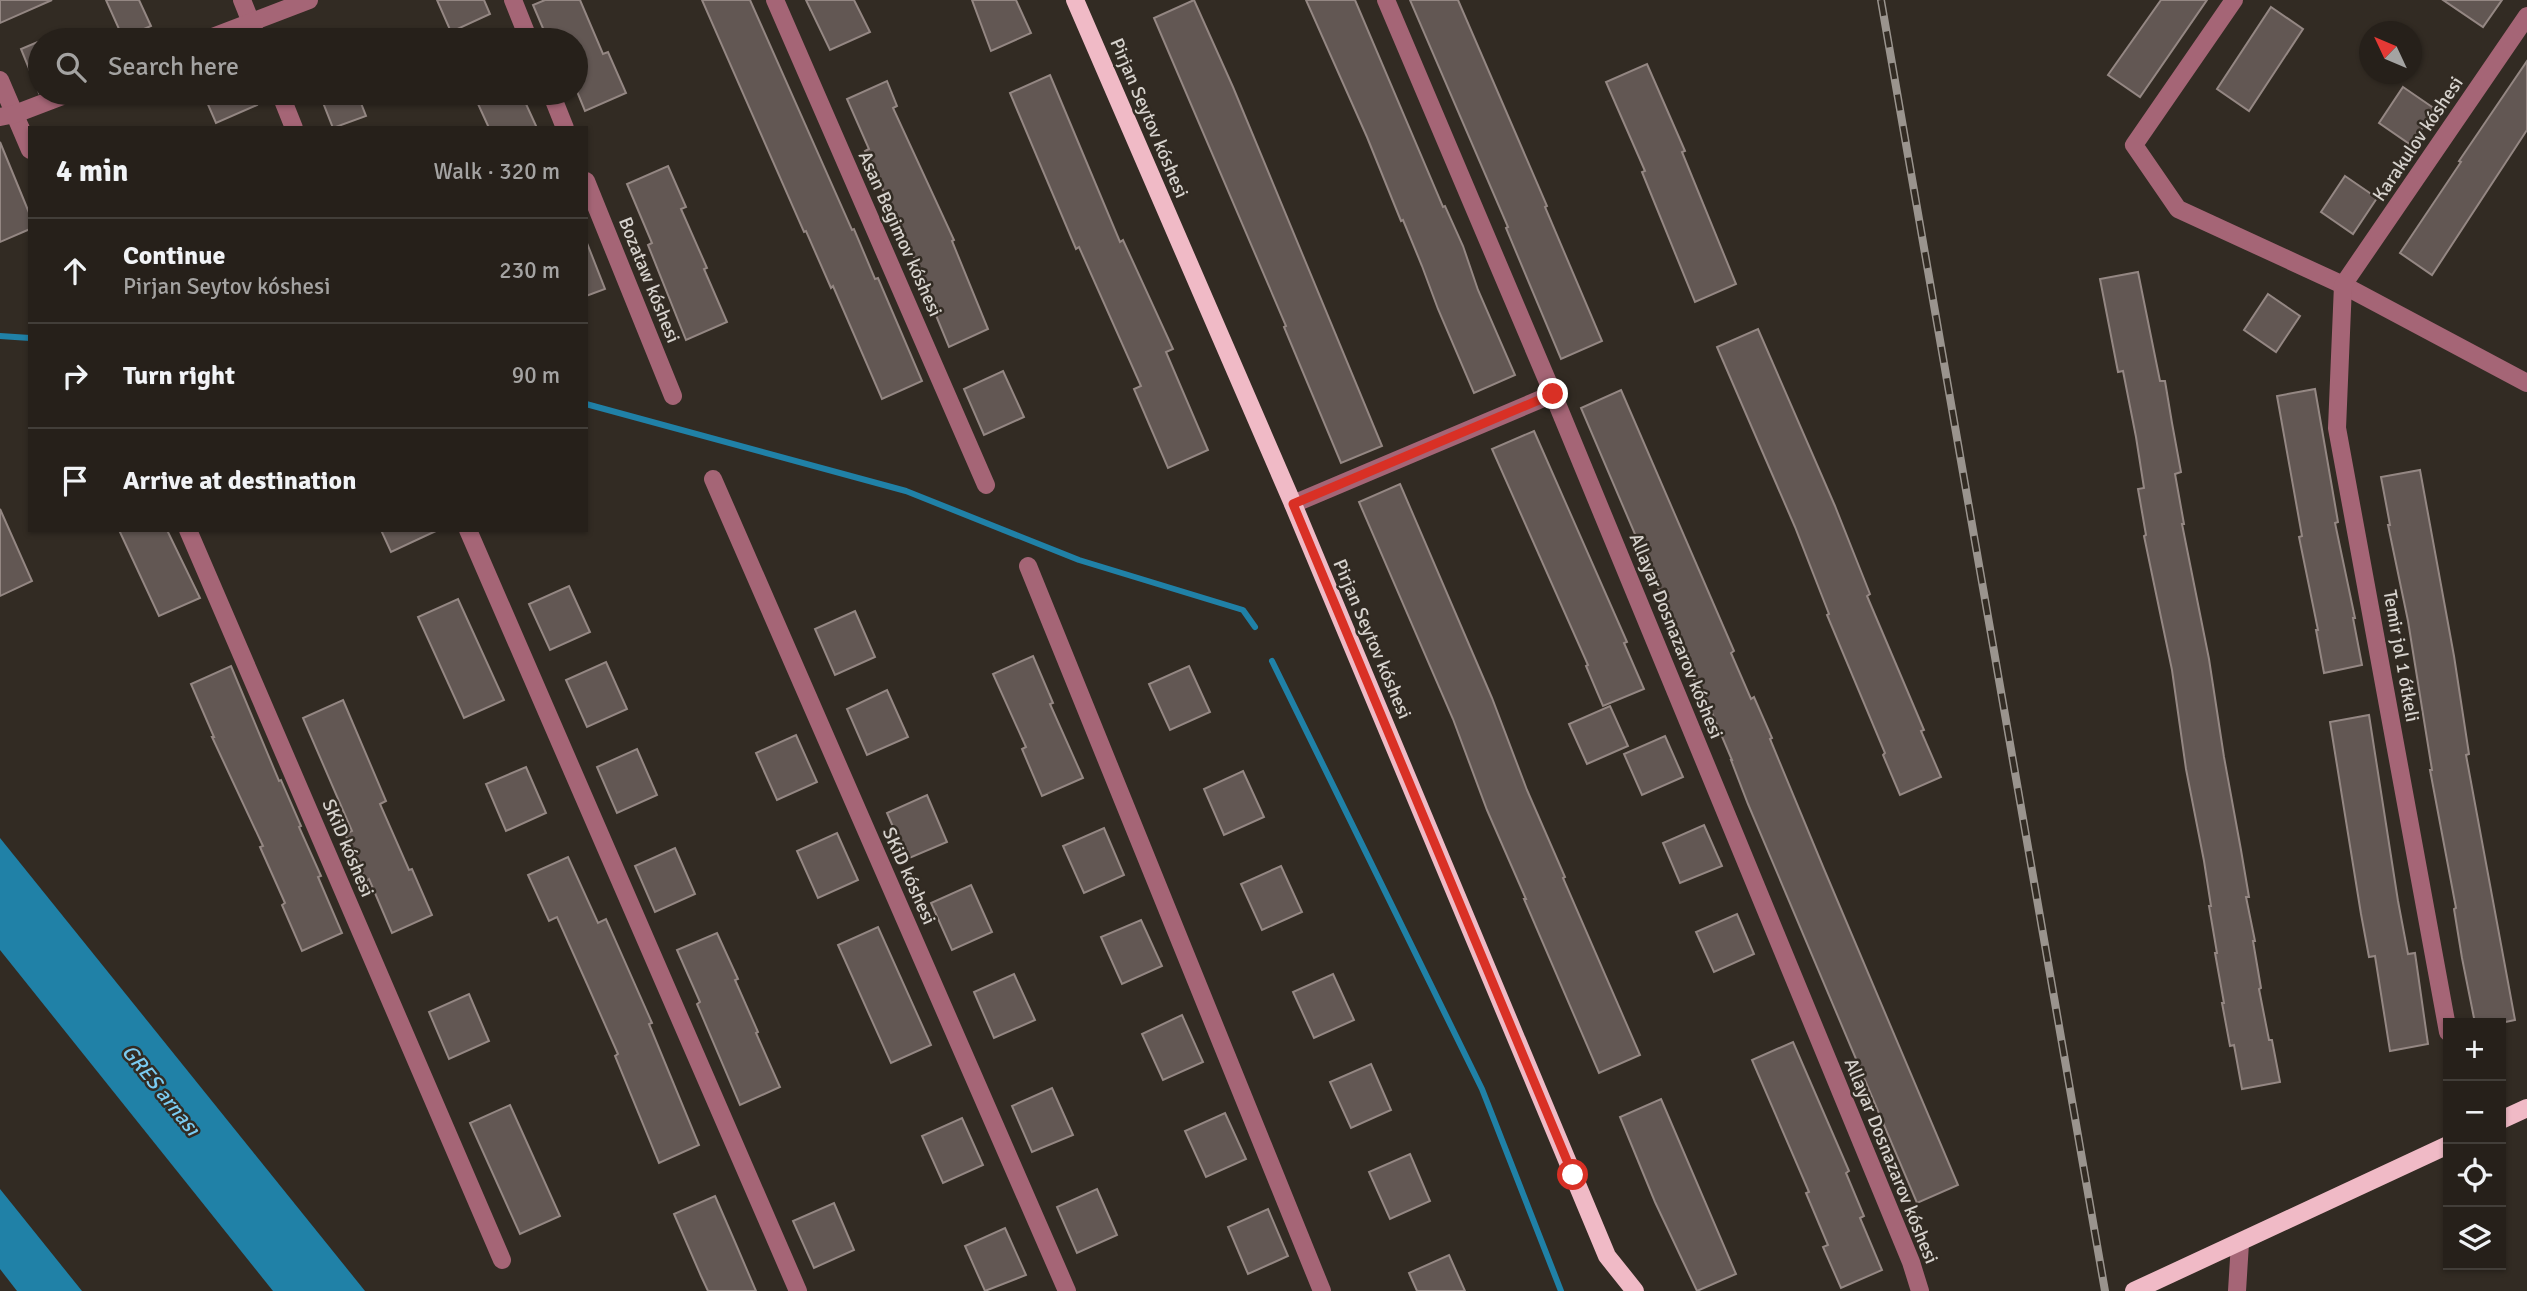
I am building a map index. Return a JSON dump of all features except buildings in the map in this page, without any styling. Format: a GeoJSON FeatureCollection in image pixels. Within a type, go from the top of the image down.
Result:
{"type":"FeatureCollection","features":[{"type":"Feature","properties":{"kind":"main road","name":"Pirjan Seytov kóshesi"},"geometry":{"type":"LineString","coordinates":[[1075,0],[1293,504],[1607,1256],[1635,1291]]}},
{"type":"Feature","properties":{"kind":"main road"},"geometry":{"type":"LineString","coordinates":[[2506,1118],[2527,1108]]}},
{"type":"Feature","properties":{"kind":"main road"},"geometry":{"type":"LineString","coordinates":[[2134,1291],[2443,1147]]}},
{"type":"Feature","properties":{"kind":"street"},"geometry":{"type":"LineString","coordinates":[[242,0],[253,28]]}},
{"type":"Feature","properties":{"kind":"street"},"geometry":{"type":"LineString","coordinates":[[236,28],[309,0]]}},
{"type":"Feature","properties":{"kind":"street"},"geometry":{"type":"LineString","coordinates":[[513,0],[524,28]]}},
{"type":"Feature","properties":{"kind":"street","name":"Asan Begimov kóshesi"},"geometry":{"type":"LineString","coordinates":[[775,0],[986,485]]}},
{"type":"Feature","properties":{"kind":"street","name":"Allayar Dosnazarov kóshesi"},"geometry":{"type":"LineString","coordinates":[[1386,0],[1553,394],[1911,1262],[1920,1291]]}},
{"type":"Feature","properties":{"kind":"street"},"geometry":{"type":"LineString","coordinates":[[2234,0],[2134,145],[2178,209],[2343,285],[2527,383]]}},
{"type":"Feature","properties":{"kind":"street","name":"Karakulov kóshesi"},"geometry":{"type":"LineString","coordinates":[[2343,285],[2527,16]]}},
{"type":"Feature","properties":{"kind":"street"},"geometry":{"type":"LineString","coordinates":[[0,80],[7,115],[28,147]]}},
{"type":"Feature","properties":{"kind":"street"},"geometry":{"type":"LineString","coordinates":[[7,115],[35,105]]}},
{"type":"Feature","properties":{"kind":"street"},"geometry":{"type":"LineString","coordinates":[[285,105],[293,126]]}},
{"type":"Feature","properties":{"kind":"street"},"geometry":{"type":"LineString","coordinates":[[556,105],[564,126]]}},
{"type":"Feature","properties":{"kind":"street","name":"Bozataw kóshesi"},"geometry":{"type":"LineString","coordinates":[[588,186],[673,396]]}},
{"type":"Feature","properties":{"kind":"street","name":"Temir jol 1 ótkeli"},"geometry":{"type":"LineString","coordinates":[[2343,285],[2337,428],[2445,1018]]}},
{"type":"Feature","properties":{"kind":"street"},"geometry":{"type":"LineString","coordinates":[[1293,504],[1553,394]]}},
{"type":"Feature","properties":{"kind":"street","name":"SKiD kóshesi"},"geometry":{"type":"LineString","coordinates":[[713,478],[1067,1291]]}},
{"type":"Feature","properties":{"kind":"street","name":"SKiD kóshesi"},"geometry":{"type":"LineString","coordinates":[[189,532],[502,1260]]}},
{"type":"Feature","properties":{"kind":"street"},"geometry":{"type":"LineString","coordinates":[[469,532],[798,1291]]}},
{"type":"Feature","properties":{"kind":"street"},"geometry":{"type":"LineString","coordinates":[[1028,566],[1322,1291]]}},
{"type":"Feature","properties":{"kind":"street"},"geometry":{"type":"LineString","coordinates":[[2237,1291],[2240,1243]]}},
{"type":"Feature","properties":{"kind":"water","name":"GRES arnası"},"geometry":{"type":"Polygon","coordinates":[[[0,838],[365,1291],[273,1291],[0,950],[0,838]]]}},
{"type":"Feature","properties":{"kind":"water"},"geometry":{"type":"Polygon","coordinates":[[[0,1189],[82,1291],[17,1291],[0,1269],[0,1189]]]}},
{"type":"Feature","properties":{"kind":"waterway"},"geometry":{"type":"LineString","coordinates":[[0,336],[28,338]]}},
{"type":"Feature","properties":{"kind":"waterway"},"geometry":{"type":"LineString","coordinates":[[588,405],[906,491],[1079,560],[1243,610],[1255,627]]}},
{"type":"Feature","properties":{"kind":"waterway"},"geometry":{"type":"LineString","coordinates":[[1272,661],[1482,1089],[1561,1291]]}},
{"type":"Feature","properties":{"kind":"railway"},"geometry":{"type":"LineString","coordinates":[[1881,0],[2105,1291]]}},
{"type":"Feature","properties":{"kind":"route"},"geometry":{"type":"LineString","coordinates":[[1553,394],[1293,504],[1573,1175]]}}]}
